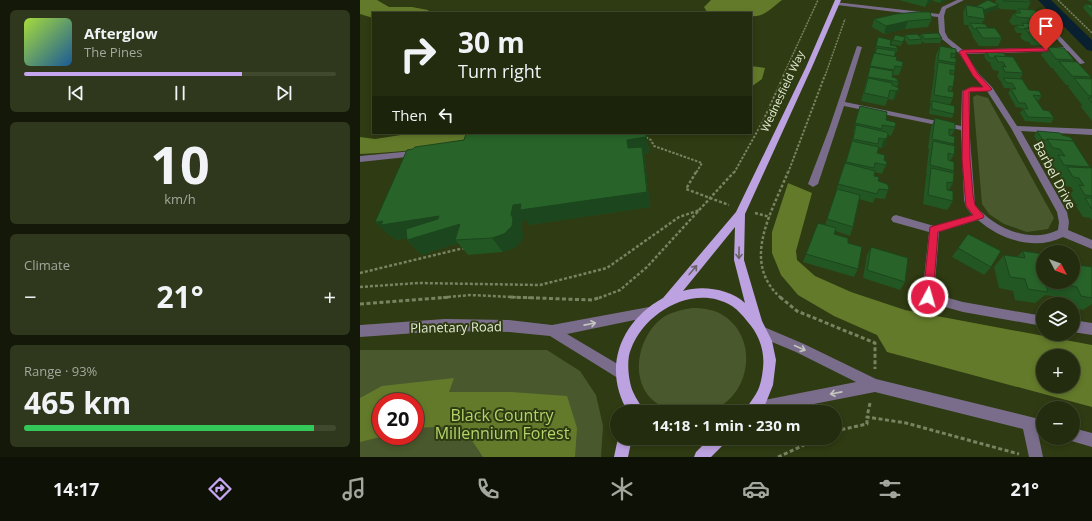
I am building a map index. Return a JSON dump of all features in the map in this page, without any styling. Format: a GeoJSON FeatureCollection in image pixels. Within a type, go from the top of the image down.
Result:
{"type":"FeatureCollection","features":[{"type":"Feature","properties":{"kind":"main road","name":"Wednesfield Way"},"geometry":{"type":"LineString","coordinates":[[668,300],[740,214],[809,67],[837,2]]}},
{"type":"Feature","properties":{"kind":"main road","name":"Wednesfield Way"},"geometry":{"type":"LineString","coordinates":[[740,214],[739,260],[756,321]]}},
{"type":"Feature","properties":{"kind":"main road"},"geometry":{"type":"LineString","coordinates":[[631,405],[621,374],[625,348],[635,327],[649,312],[668,300],[691,294],[712,294],[735,302],[756,321],[764,333],[770,359],[769,375],[764,391],[756,405]]}},
{"type":"Feature","properties":{"kind":"main road"},"geometry":{"type":"LineString","coordinates":[[621,457],[624,445]]}},
{"type":"Feature","properties":{"kind":"main road"},"geometry":{"type":"LineString","coordinates":[[701,457],[713,445]]}},
{"type":"Feature","properties":{"kind":"street"},"geometry":{"type":"LineString","coordinates":[[837,2],[850,5],[941,16],[944,8],[961,0]]}},
{"type":"Feature","properties":{"kind":"street","name":"Barbel Drive"},"geometry":{"type":"LineString","coordinates":[[941,16],[942,32],[945,39],[962,52],[976,75],[989,89],[1015,128],[1062,212],[1064,222],[1063,232]]}},
{"type":"Feature","properties":{"kind":"street"},"geometry":{"type":"LineString","coordinates":[[1042,19],[1082,63]]}},
{"type":"Feature","properties":{"kind":"street"},"geometry":{"type":"LineString","coordinates":[[813,184],[859,47]]}},
{"type":"Feature","properties":{"kind":"street"},"geometry":{"type":"LineString","coordinates":[[962,52],[1069,49]]}},
{"type":"Feature","properties":{"kind":"street"},"geometry":{"type":"LineString","coordinates":[[989,89],[971,89],[966,91],[966,159],[971,206],[980,216],[1004,232],[1029,240],[1042,240],[1054,237],[1063,232],[1092,245]]}},
{"type":"Feature","properties":{"kind":"street"},"geometry":{"type":"LineString","coordinates":[[841,103],[966,129]]}},
{"type":"Feature","properties":{"kind":"street"},"geometry":{"type":"LineString","coordinates":[[1015,128],[1092,132]]}},
{"type":"Feature","properties":{"kind":"street"},"geometry":{"type":"LineString","coordinates":[[360,159],[413,154],[408,167]]}},
{"type":"Feature","properties":{"kind":"street"},"geometry":{"type":"LineString","coordinates":[[896,219],[934,230],[980,216]]}},
{"type":"Feature","properties":{"kind":"street"},"geometry":{"type":"LineString","coordinates":[[934,230],[928,297],[963,306],[1036,320]]}},
{"type":"Feature","properties":{"kind":"street","name":"Planetary Road"},"geometry":{"type":"LineString","coordinates":[[360,331],[445,325],[509,326],[552,331],[649,312]]}},
{"type":"Feature","properties":{"kind":"street"},"geometry":{"type":"LineString","coordinates":[[1080,327],[1092,329]]}},
{"type":"Feature","properties":{"kind":"street","name":"Planetary Road"},"geometry":{"type":"LineString","coordinates":[[552,331],[621,374]]}},
{"type":"Feature","properties":{"kind":"street"},"geometry":{"type":"LineString","coordinates":[[764,333],[800,348],[875,385],[1036,426],[1029,456]]}},
{"type":"Feature","properties":{"kind":"street"},"geometry":{"type":"LineString","coordinates":[[780,405],[875,385]]}},
{"type":"Feature","properties":{"kind":"street"},"geometry":{"type":"LineString","coordinates":[[1080,437],[1092,440]]}},
{"type":"Feature","properties":{"kind":"path"},"geometry":{"type":"LineString","coordinates":[[360,304],[470,295],[592,300],[620,290],[647,267],[733,174],[763,121],[818,0]]}},
{"type":"Feature","properties":{"kind":"path"},"geometry":{"type":"LineString","coordinates":[[1058,0],[1092,33]]}},
{"type":"Feature","properties":{"kind":"path"},"geometry":{"type":"LineString","coordinates":[[842,429],[867,424],[867,417],[875,385],[875,343],[797,311],[776,293],[762,270],[760,250],[764,232],[812,113],[850,5]]}},
{"type":"Feature","properties":{"kind":"path"},"geometry":{"type":"LineString","coordinates":[[641,134],[651,140],[654,146],[702,163],[686,189],[710,199]]}},
{"type":"Feature","properties":{"kind":"path"},"geometry":{"type":"LineString","coordinates":[[360,287],[418,283],[540,285],[607,268],[679,217],[700,210]]}},
{"type":"Feature","properties":{"kind":"path"},"geometry":{"type":"LineString","coordinates":[[360,274],[470,246]]}},
{"type":"Feature","properties":{"kind":"path"},"geometry":{"type":"LineString","coordinates":[[867,417],[906,423],[1029,456]]}},
{"type":"Feature","properties":{"kind":"path"},"geometry":{"type":"LineString","coordinates":[[778,457],[804,445]]}},
{"type":"Feature","properties":{"kind":"green space"},"geometry":{"type":"Polygon","coordinates":[[[360,0],[377,0],[389,7],[412,7],[428,10],[429,12],[372,12],[372,18],[360,14],[360,0]]]}},
{"type":"Feature","properties":{"kind":"green space"},"geometry":{"type":"Polygon","coordinates":[[[711,0],[782,0],[764,14],[755,16],[752,16],[752,12],[707,12],[704,7],[711,0]]]}},
{"type":"Feature","properties":{"kind":"green space"},"geometry":{"type":"Polygon","coordinates":[[[752,66],[765,68],[762,79],[752,86],[752,66]]]}},
{"type":"Feature","properties":{"kind":"green space"},"geometry":{"type":"Polygon","coordinates":[[[977,95],[988,98],[1054,218],[1048,229],[1027,232],[1004,224],[989,214],[982,204],[973,97],[977,95]]]}},
{"type":"Feature","properties":{"kind":"green space"},"geometry":{"type":"Polygon","coordinates":[[[408,134],[558,134],[413,150],[360,154],[360,137],[375,139],[408,134]]]}},
{"type":"Feature","properties":{"kind":"green space"},"geometry":{"type":"Polygon","coordinates":[[[788,183],[812,193],[796,251],[797,260],[815,276],[851,292],[905,310],[1036,335],[1036,341],[1071,341],[1092,345],[1092,407],[1080,404],[1080,401],[1070,401],[1040,393],[1080,393],[1080,349],[1036,349],[1036,392],[887,352],[877,335],[834,316],[798,295],[781,275],[772,253],[772,232],[788,183]]]}},
{"type":"Feature","properties":{"kind":"green space"},"geometry":{"type":"Polygon","coordinates":[[[699,308],[714,311],[721,314],[733,324],[742,336],[746,351],[746,366],[742,380],[735,393],[722,405],[660,405],[647,393],[642,383],[639,372],[639,360],[646,337],[661,319],[680,311],[699,308]]]}},
{"type":"Feature","properties":{"kind":"green space"},"geometry":{"type":"Polygon","coordinates":[[[360,350],[547,350],[580,371],[596,395],[603,426],[601,457],[360,457],[360,350]]]}},
{"type":"Feature","properties":{"kind":"green space","name":"Black Country Millennium Forest"},"geometry":{"type":"Polygon","coordinates":[[[454,378],[449,392],[511,392],[567,396],[577,428],[575,457],[483,457],[473,442],[458,426],[424,428],[424,393],[372,393],[372,439],[360,442],[360,398],[382,386],[454,378]]]}},
{"type":"Feature","properties":{"kind":"building"},"geometry":{"type":"Polygon","coordinates":[[[988,0],[999,5],[983,10],[983,8],[975,7],[988,0]]]}},
{"type":"Feature","properties":{"kind":"building"},"geometry":{"type":"Polygon","coordinates":[[[1003,0],[1029,0],[1031,2],[1004,1],[1003,0]]]}},
{"type":"Feature","properties":{"kind":"building"},"geometry":{"type":"Polygon","coordinates":[[[1085,4],[1092,5],[1092,11],[1085,4]]]}},
{"type":"Feature","properties":{"kind":"building"},"geometry":{"type":"Polygon","coordinates":[[[966,5],[983,8],[985,19],[967,16],[966,5]]]}},
{"type":"Feature","properties":{"kind":"building"},"geometry":{"type":"Polygon","coordinates":[[[1018,9],[1035,10],[1041,19],[1017,17],[1014,13],[1021,13],[1018,9]]]}},
{"type":"Feature","properties":{"kind":"building"},"geometry":{"type":"Polygon","coordinates":[[[930,12],[932,19],[908,21],[886,26],[874,19],[896,14],[930,12]]]}},
{"type":"Feature","properties":{"kind":"building"},"geometry":{"type":"Polygon","coordinates":[[[970,23],[985,24],[988,28],[974,29],[970,23]]]}},
{"type":"Feature","properties":{"kind":"building"},"geometry":{"type":"Polygon","coordinates":[[[1022,23],[1039,24],[1042,28],[1028,27],[1027,29],[1019,29],[1016,25],[1024,26],[1022,23]]]}},
{"type":"Feature","properties":{"kind":"building"},"geometry":{"type":"Polygon","coordinates":[[[1028,27],[1048,28],[1056,37],[1036,36],[1034,33],[1029,33],[1024,28],[1029,29],[1028,27]]]}},
{"type":"Feature","properties":{"kind":"building"},"geometry":{"type":"Polygon","coordinates":[[[976,28],[995,28],[1002,38],[983,38],[976,28]]]}},
{"type":"Feature","properties":{"kind":"building"},"geometry":{"type":"Polygon","coordinates":[[[938,33],[942,38],[925,39],[921,34],[938,33]]]}},
{"type":"Feature","properties":{"kind":"building"},"geometry":{"type":"Polygon","coordinates":[[[917,34],[922,39],[910,40],[905,35],[917,34]]]}},
{"type":"Feature","properties":{"kind":"building"},"geometry":{"type":"Polygon","coordinates":[[[895,35],[905,37],[903,42],[893,40],[895,35]]]}},
{"type":"Feature","properties":{"kind":"building"},"geometry":{"type":"Polygon","coordinates":[[[878,37],[891,40],[890,45],[896,46],[898,49],[876,46],[878,37]]]}},
{"type":"Feature","properties":{"kind":"building"},"geometry":{"type":"Polygon","coordinates":[[[940,46],[956,49],[956,54],[951,53],[951,58],[956,58],[956,63],[938,60],[940,46]]]}},
{"type":"Feature","properties":{"kind":"building"},"geometry":{"type":"Polygon","coordinates":[[[1047,47],[1064,48],[1074,60],[1056,59],[1047,47]]]}},
{"type":"Feature","properties":{"kind":"building"},"geometry":{"type":"Polygon","coordinates":[[[877,48],[896,51],[894,57],[875,53],[877,48]]]}},
{"type":"Feature","properties":{"kind":"building"},"geometry":{"type":"Polygon","coordinates":[[[986,52],[1004,53],[1006,57],[995,56],[994,58],[990,58],[986,52]]]}},
{"type":"Feature","properties":{"kind":"building"},"geometry":{"type":"Polygon","coordinates":[[[874,53],[897,57],[896,60],[903,62],[902,67],[895,66],[894,70],[870,66],[874,53]]]}},
{"type":"Feature","properties":{"kind":"building"},"geometry":{"type":"Polygon","coordinates":[[[995,56],[1013,57],[1023,73],[1005,72],[1002,66],[1006,67],[1003,62],[998,62],[995,56]]]}},
{"type":"Feature","properties":{"kind":"building"},"geometry":{"type":"Polygon","coordinates":[[[1059,61],[1077,62],[1091,77],[1072,76],[1059,61]]]}},
{"type":"Feature","properties":{"kind":"building"},"geometry":{"type":"Polygon","coordinates":[[[938,62],[955,65],[955,71],[950,70],[950,74],[955,75],[953,87],[949,86],[948,91],[954,92],[953,98],[934,95],[938,62]]]}},
{"type":"Feature","properties":{"kind":"building"},"geometry":{"type":"Polygon","coordinates":[[[870,67],[893,71],[892,77],[896,78],[899,82],[868,77],[870,67]]]}},
{"type":"Feature","properties":{"kind":"building"},"geometry":{"type":"Polygon","coordinates":[[[868,78],[892,83],[892,85],[899,88],[896,91],[890,90],[888,98],[864,93],[868,78]]]}},
{"type":"Feature","properties":{"kind":"building"},"geometry":{"type":"Polygon","coordinates":[[[1003,78],[1022,79],[1029,90],[1039,91],[1042,96],[1033,95],[1043,110],[1049,111],[1054,118],[1028,117],[1023,109],[1028,109],[1025,103],[1019,103],[1011,89],[1016,89],[1012,83],[1007,83],[1003,78]]]}},
{"type":"Feature","properties":{"kind":"building"},"geometry":{"type":"Polygon","coordinates":[[[1074,78],[1092,79],[1092,96],[1089,96],[1074,78]]]}},
{"type":"Feature","properties":{"kind":"building"},"geometry":{"type":"Polygon","coordinates":[[[932,101],[955,106],[954,114],[932,109],[932,101]]]}},
{"type":"Feature","properties":{"kind":"building"},"geometry":{"type":"Polygon","coordinates":[[[860,106],[887,112],[886,120],[896,123],[895,127],[882,125],[882,129],[855,123],[860,106]]]}},
{"type":"Feature","properties":{"kind":"building"},"geometry":{"type":"Polygon","coordinates":[[[935,118],[955,123],[955,130],[949,129],[949,135],[955,137],[954,144],[932,139],[935,118]]]}},
{"type":"Feature","properties":{"kind":"building"},"geometry":{"type":"Polygon","coordinates":[[[856,125],[886,132],[888,134],[887,138],[879,138],[878,144],[853,139],[856,125]]]}},
{"type":"Feature","properties":{"kind":"building"},"geometry":{"type":"Polygon","coordinates":[[[1037,131],[1060,133],[1070,137],[1073,140],[1043,140],[1037,131]]]}},
{"type":"Feature","properties":{"kind":"building"},"geometry":{"type":"Polygon","coordinates":[[[466,134],[646,134],[646,137],[627,140],[628,148],[642,147],[647,192],[520,210],[521,204],[513,205],[511,215],[513,218],[512,226],[504,234],[492,238],[455,240],[460,224],[407,240],[406,229],[438,219],[439,216],[381,225],[383,221],[375,222],[407,150],[415,147],[464,140],[466,134]]]}},
{"type":"Feature","properties":{"kind":"building"},"geometry":{"type":"Polygon","coordinates":[[[1047,139],[1073,141],[1090,167],[1064,165],[1058,155],[1065,156],[1060,149],[1053,148],[1047,139]]]}},
{"type":"Feature","properties":{"kind":"building"},"geometry":{"type":"Polygon","coordinates":[[[852,141],[879,147],[877,153],[885,155],[884,160],[887,162],[886,165],[875,163],[874,168],[846,162],[852,141]]]}},
{"type":"Feature","properties":{"kind":"building"},"geometry":{"type":"Polygon","coordinates":[[[933,141],[955,146],[954,155],[948,153],[948,160],[954,162],[954,171],[930,165],[933,141]]]}},
{"type":"Feature","properties":{"kind":"building"},"geometry":{"type":"Polygon","coordinates":[[[845,163],[875,171],[874,176],[879,177],[878,181],[887,184],[889,187],[888,190],[879,189],[877,194],[838,184],[845,163]]]}},
{"type":"Feature","properties":{"kind":"building"},"geometry":{"type":"Polygon","coordinates":[[[1067,167],[1092,168],[1092,196],[1085,195],[1079,185],[1084,186],[1079,178],[1073,177],[1067,167]]]}},
{"type":"Feature","properties":{"kind":"building"},"geometry":{"type":"Polygon","coordinates":[[[931,168],[954,173],[953,183],[947,182],[947,190],[953,191],[953,201],[928,195],[931,168]]]}},
{"type":"Feature","properties":{"kind":"building"},"geometry":{"type":"Polygon","coordinates":[[[837,189],[860,195],[853,227],[827,219],[837,189]]]}},
{"type":"Feature","properties":{"kind":"building"},"geometry":{"type":"Polygon","coordinates":[[[1085,198],[1092,198],[1092,209],[1085,198]]]}},
{"type":"Feature","properties":{"kind":"building"},"geometry":{"type":"Polygon","coordinates":[[[818,223],[836,228],[834,234],[848,238],[848,243],[862,247],[858,269],[806,254],[818,223]]]}},
{"type":"Feature","properties":{"kind":"building"},"geometry":{"type":"Polygon","coordinates":[[[968,234],[1001,251],[991,267],[958,248],[968,234]]]}},
{"type":"Feature","properties":{"kind":"building"},"geometry":{"type":"Polygon","coordinates":[[[871,247],[908,258],[905,282],[867,270],[871,247]]]}},
{"type":"Feature","properties":{"kind":"building"},"geometry":{"type":"Polygon","coordinates":[[[1023,251],[1036,253],[1036,289],[1047,289],[1048,292],[1028,289],[1025,279],[1010,277],[1004,255],[1025,258],[1023,251]]]}},
{"type":"Feature","properties":{"kind":"building"},"geometry":{"type":"Polygon","coordinates":[[[1080,265],[1092,267],[1092,298],[1081,296],[1078,289],[1080,289],[1080,265]]]}},
{"type":"Feature","properties":{"kind":"waterway"},"geometry":{"type":"LineString","coordinates":[[1044,0],[1092,47]]}},
{"type":"Feature","properties":{"kind":"route"},"geometry":{"type":"LineString","coordinates":[[928,297],[934,230],[980,216],[971,206],[969,195],[966,159],[966,91],[971,89],[989,89],[976,75],[962,52],[1046,50]]}}]}
